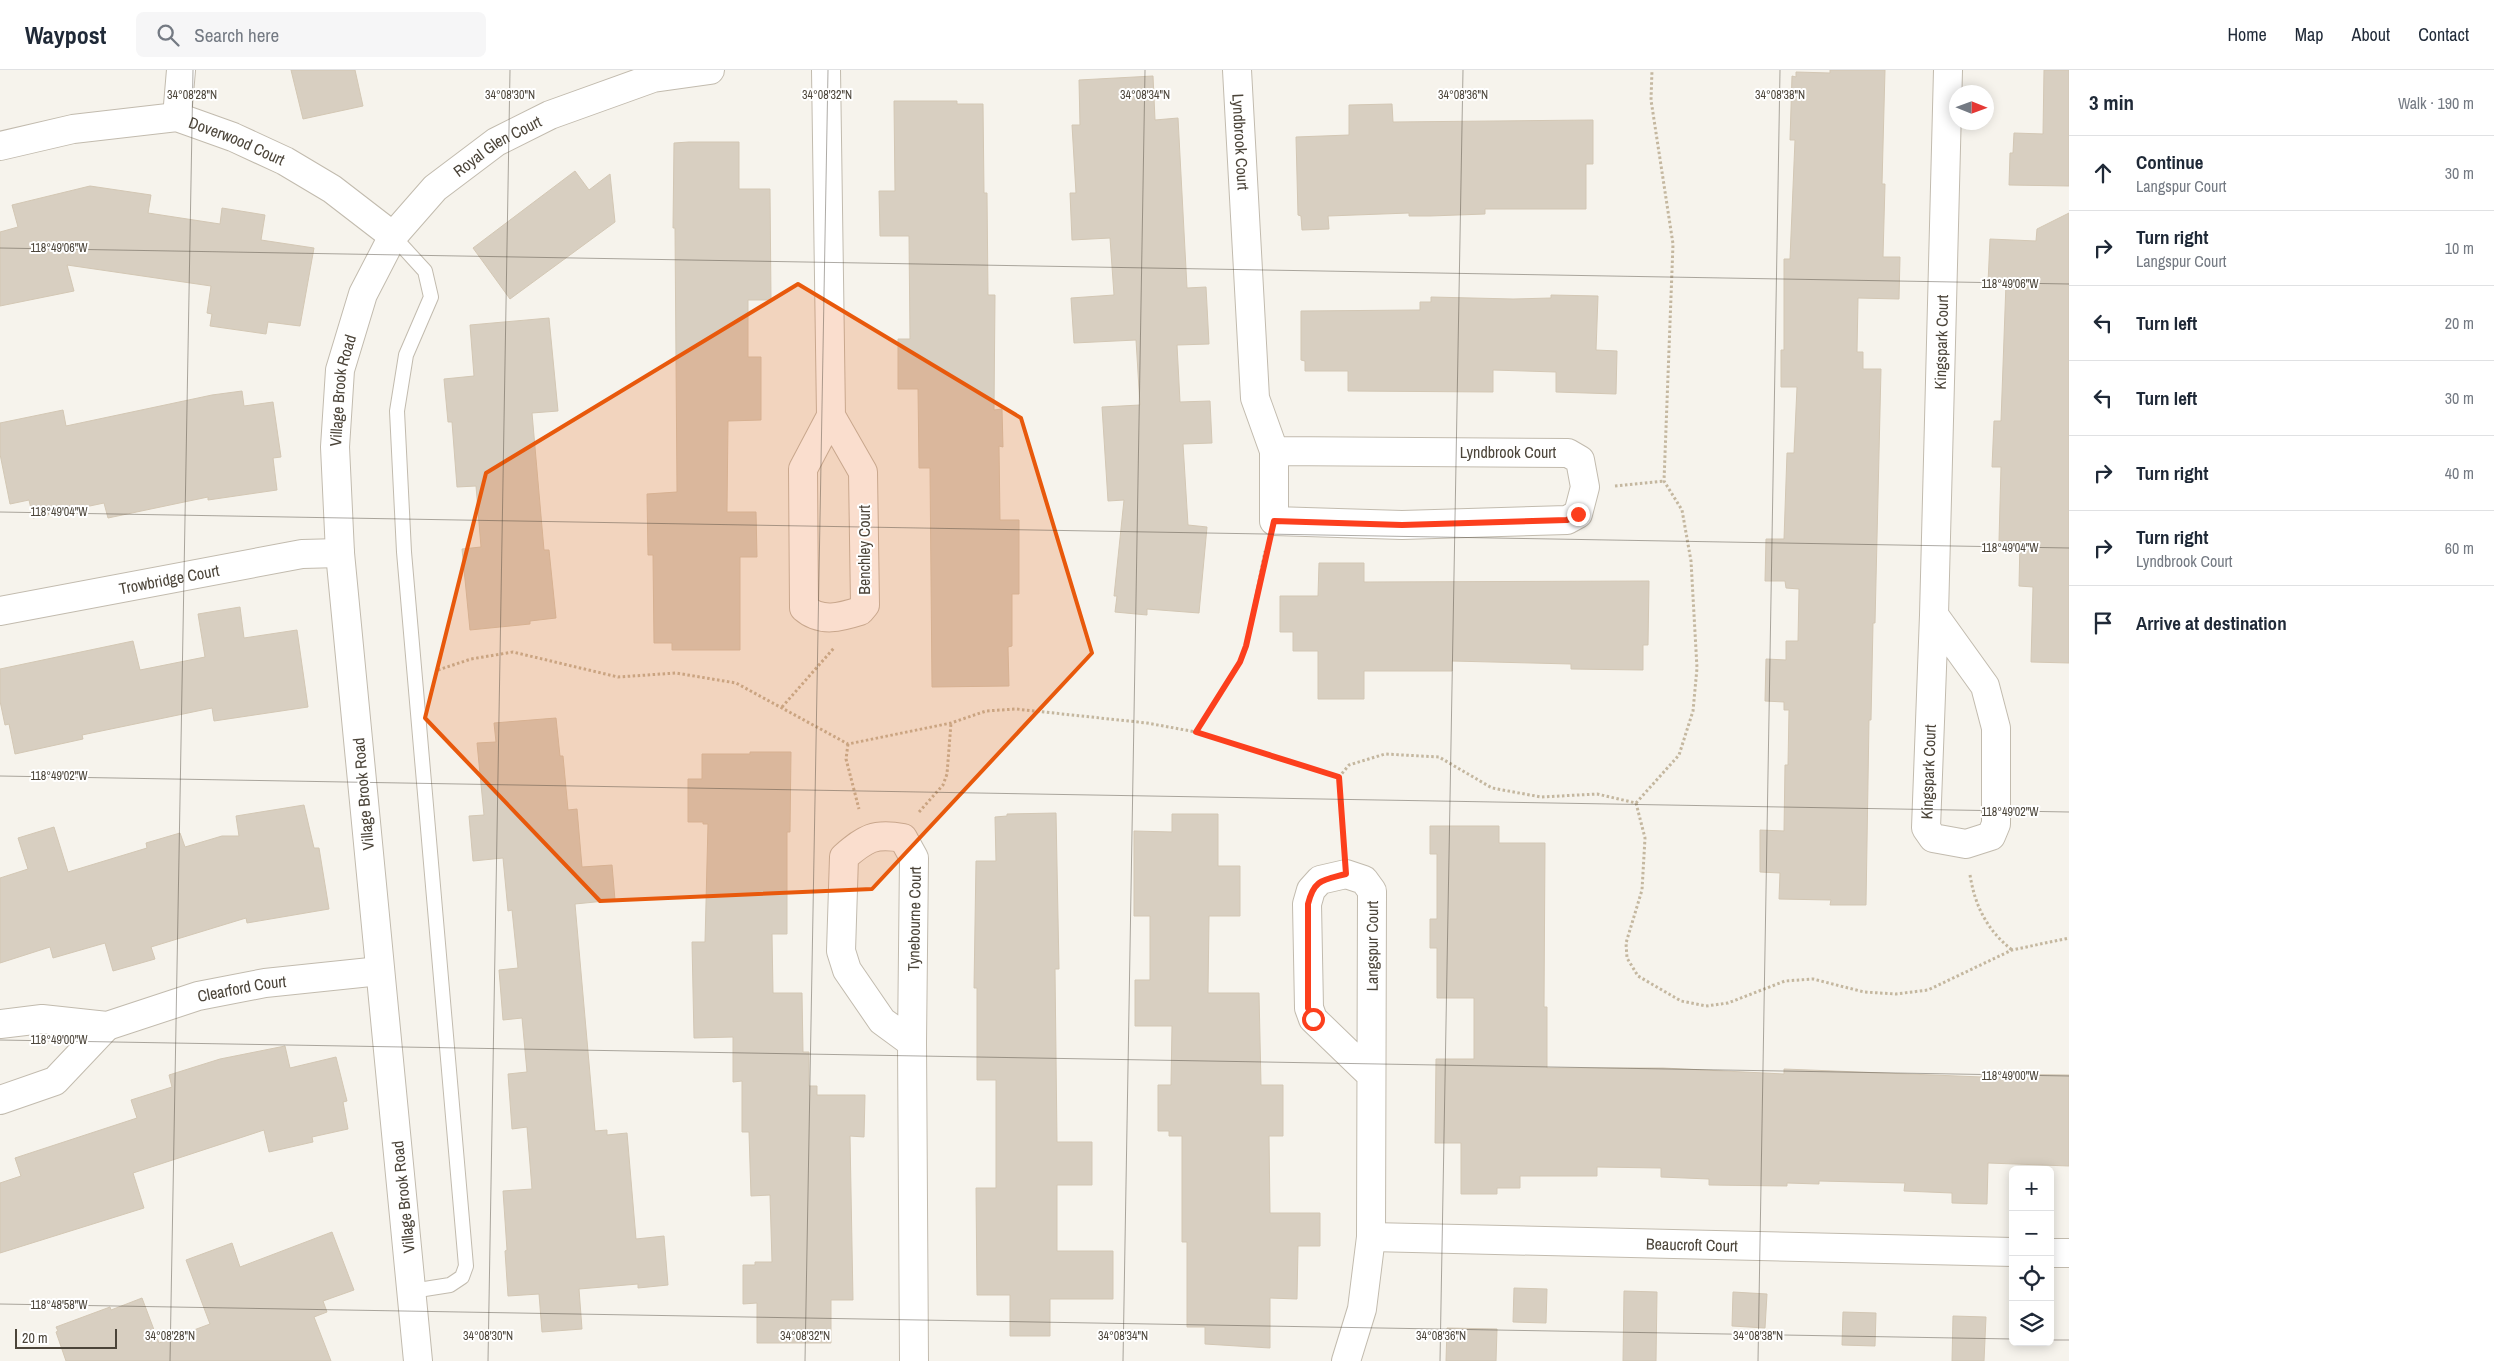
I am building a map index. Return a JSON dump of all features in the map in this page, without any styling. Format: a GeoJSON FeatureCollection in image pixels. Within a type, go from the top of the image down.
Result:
{"type":"FeatureCollection","features":[{"type":"Feature","properties":{"kind":"street"},"geometry":{"type":"LineString","coordinates":[[177,117],[181,70]]}},
{"type":"Feature","properties":{"kind":"street","name":"Royal Glen Court"},"geometry":{"type":"LineString","coordinates":[[392,236],[435,188],[496,142],[550,115],[652,74],[710,70]]}},
{"type":"Feature","properties":{"kind":"street","name":"Benchley Court"},"geometry":{"type":"LineString","coordinates":[[826,70],[831,416],[804,469],[804,608],[811,615],[835,618],[860,611],[864,605],[863,472],[831,416]]}},
{"type":"Feature","properties":{"kind":"street","name":"Lyndbrook Court"},"geometry":{"type":"LineString","coordinates":[[1237,70],[1255,398],[1274,451],[1274,521],[1402,525],[1567,520],[1578,514],[1585,487],[1580,460],[1568,453],[1274,451]]}},
{"type":"Feature","properties":{"kind":"street","name":"Kingspark Court"},"geometry":{"type":"LineString","coordinates":[[1934,615],[1985,686],[1996,728],[1996,824],[1991,836],[1966,844],[1933,838],[1926,828],[1934,615],[1948,70]]}},
{"type":"Feature","properties":{"kind":"street","name":"Doverwood Court"},"geometry":{"type":"LineString","coordinates":[[0,146],[73,129],[177,117],[233,136],[285,161],[332,189],[392,236]]}},
{"type":"Feature","properties":{"kind":"street","name":"Village Brook Road"},"geometry":{"type":"LineString","coordinates":[[392,236],[363,294],[340,370],[334,447],[340,553],[418,1361]]}},
{"type":"Feature","properties":{"kind":"street","name":"Trowbridge Court"},"geometry":{"type":"LineString","coordinates":[[0,610],[302,554],[340,553]]}},
{"type":"Feature","properties":{"kind":"street"},"geometry":{"type":"LineString","coordinates":[[903,838],[883,835],[864,840],[844,857],[841,951],[847,970],[882,1021],[912,1043]]}},
{"type":"Feature","properties":{"kind":"street","name":"Tynebourne Court"},"geometry":{"type":"LineString","coordinates":[[903,838],[914,858],[912,1043],[914,1361]]}},
{"type":"Feature","properties":{"kind":"street"},"geometry":{"type":"LineString","coordinates":[[1346,874],[1320,880],[1311,890],[1308,904],[1308,1008],[1313,1019],[1370,1074]]}},
{"type":"Feature","properties":{"kind":"street","name":"Langspur Court"},"geometry":{"type":"LineString","coordinates":[[1346,874],[1364,880],[1372,891],[1371,1237],[1362,1309],[1346,1361]]}},
{"type":"Feature","properties":{"kind":"street","name":"Clearford Court"},"geometry":{"type":"LineString","coordinates":[[0,1024],[42,1019],[107,1026],[198,996],[255,984],[380,971]]}},
{"type":"Feature","properties":{"kind":"street","name":"Clearford Court"},"geometry":{"type":"LineString","coordinates":[[0,1100],[55,1081],[107,1026]]}},
{"type":"Feature","properties":{"kind":"street","name":"Beaucroft Court"},"geometry":{"type":"LineString","coordinates":[[1371,1237],[2009,1252]]}},
{"type":"Feature","properties":{"kind":"street"},"geometry":{"type":"LineString","coordinates":[[2054,1253],[2069,1254]]}},
{"type":"Feature","properties":{"kind":"lane"},"geometry":{"type":"LineString","coordinates":[[392,236],[424,270],[432,297],[406,355],[397,411],[404,552],[466,1266],[462,1277],[450,1285],[412,1291]]}},
{"type":"Feature","properties":{"kind":"path"},"geometry":{"type":"LineString","coordinates":[[1636,803],[1679,755],[1693,711],[1697,668],[1691,561],[1682,510],[1664,481],[1673,244],[1651,100],[1652,70]]}},
{"type":"Feature","properties":{"kind":"path"},"geometry":{"type":"LineString","coordinates":[[1585,487],[1627,486],[1664,481]]}},
{"type":"Feature","properties":{"kind":"path"},"geometry":{"type":"LineString","coordinates":[[1196,732],[1240,662],[1246,646],[1274,521]]}},
{"type":"Feature","properties":{"kind":"path"},"geometry":{"type":"LineString","coordinates":[[782,707],[834,651],[835,618]]}},
{"type":"Feature","properties":{"kind":"path"},"geometry":{"type":"LineString","coordinates":[[416,677],[472,659],[513,652],[618,677],[676,673],[736,683],[848,744],[950,723],[986,711],[1016,709],[1147,723],[1196,732],[1339,777]]}},
{"type":"Feature","properties":{"kind":"path"},"geometry":{"type":"LineString","coordinates":[[903,838],[917,813],[943,785],[947,774],[950,723]]}},
{"type":"Feature","properties":{"kind":"path"},"geometry":{"type":"LineString","coordinates":[[848,744],[846,759],[864,840]]}},
{"type":"Feature","properties":{"kind":"path"},"geometry":{"type":"LineString","coordinates":[[1346,874],[1339,777],[1349,765],[1385,754],[1439,757],[1492,788],[1541,797],[1598,794],[1636,803]]}},
{"type":"Feature","properties":{"kind":"path"},"geometry":{"type":"LineString","coordinates":[[1636,803],[1645,838],[1642,890],[1626,943],[1627,958],[1638,976],[1681,1001],[1706,1006],[1728,1003],[1785,981],[1813,979],[1864,992],[1896,994],[1928,990],[2012,950],[2069,938]]}},
{"type":"Feature","properties":{"kind":"path"},"geometry":{"type":"LineString","coordinates":[[1966,844],[1970,878],[1981,913],[1996,938],[2012,950]]}},
{"type":"Feature","properties":{"kind":"highlighted area"},"geometry":{"type":"Polygon","coordinates":[[[798,284],[1021,418],[1092,653],[872,889],[600,901],[425,718],[486,473],[798,284]]]}},
{"type":"Feature","properties":{"kind":"building"},"geometry":{"type":"Polygon","coordinates":[[[291,70],[355,70],[363,106],[303,119],[291,70]]]}},
{"type":"Feature","properties":{"kind":"building"},"geometry":{"type":"Polygon","coordinates":[[[1830,70],[1885,70],[1882,184],[1885,184],[1883,257],[1900,257],[1899,299],[1858,298],[1857,352],[1863,352],[1863,369],[1881,369],[1875,623],[1873,623],[1871,720],[1869,720],[1866,905],[1830,905],[1831,900],[1779,899],[1780,873],[1760,872],[1760,830],[1784,831],[1785,765],[1788,765],[1789,710],[1784,710],[1784,702],[1765,701],[1766,659],[1786,660],[1786,641],[1798,641],[1799,589],[1786,588],[1785,581],[1765,581],[1766,539],[1784,539],[1787,453],[1794,453],[1797,387],[1781,387],[1781,350],[1784,350],[1784,259],[1790,259],[1795,140],[1790,140],[1792,76],[1796,77],[1796,72],[1830,73],[1830,70]]]}},
{"type":"Feature","properties":{"kind":"building"},"geometry":{"type":"Polygon","coordinates":[[[2044,70],[2069,70],[2069,186],[2009,185],[2010,153],[2013,153],[2014,133],[2043,134],[2044,70]]]}},
{"type":"Feature","properties":{"kind":"building"},"geometry":{"type":"Polygon","coordinates":[[[1153,76],[1155,120],[1178,118],[1187,288],[1206,287],[1209,344],[1177,345],[1180,402],[1210,401],[1212,443],[1183,444],[1188,525],[1207,527],[1199,613],[1147,609],[1147,615],[1115,612],[1117,596],[1114,596],[1124,500],[1108,501],[1102,407],[1140,405],[1136,340],[1074,343],[1071,298],[1114,295],[1110,238],[1072,240],[1070,193],[1076,193],[1072,125],[1080,125],[1079,80],[1153,76]]]}},
{"type":"Feature","properties":{"kind":"building"},"geometry":{"type":"Polygon","coordinates":[[[894,101],[957,101],[957,104],[983,104],[984,193],[987,193],[988,295],[995,295],[994,410],[1002,409],[1003,447],[999,446],[1000,520],[1019,520],[1019,594],[1012,594],[1012,646],[1008,647],[1009,686],[932,687],[930,468],[919,468],[918,389],[898,389],[898,339],[910,339],[909,236],[880,236],[879,191],[895,191],[894,101]]]}},
{"type":"Feature","properties":{"kind":"building"},"geometry":{"type":"Polygon","coordinates":[[[1392,104],[1393,122],[1593,120],[1593,164],[1586,164],[1586,209],[1485,209],[1485,214],[1430,216],[1409,216],[1409,213],[1328,216],[1329,229],[1302,230],[1301,216],[1298,215],[1296,137],[1349,135],[1349,105],[1392,104]]]}},
{"type":"Feature","properties":{"kind":"building"},"geometry":{"type":"Polygon","coordinates":[[[739,142],[739,189],[770,189],[771,300],[748,300],[748,357],[761,357],[761,420],[728,421],[727,512],[756,512],[757,557],[740,557],[740,650],[672,650],[672,643],[654,643],[653,555],[648,555],[647,494],[677,492],[675,228],[673,228],[674,143],[739,142]]]}},
{"type":"Feature","properties":{"kind":"building"},"geometry":{"type":"Polygon","coordinates":[[[575,171],[589,190],[610,174],[615,222],[510,299],[473,248],[575,171]]]}},
{"type":"Feature","properties":{"kind":"building"},"geometry":{"type":"Polygon","coordinates":[[[90,186],[151,195],[148,213],[220,224],[222,208],[265,215],[261,240],[314,248],[300,326],[268,322],[266,334],[210,326],[212,314],[207,313],[211,286],[67,265],[74,291],[0,306],[0,232],[18,227],[12,205],[90,186]]]}},
{"type":"Feature","properties":{"kind":"building"},"geometry":{"type":"Polygon","coordinates":[[[2069,213],[2069,663],[2031,662],[2033,587],[2019,586],[2020,541],[1999,541],[2001,467],[1992,467],[1994,421],[2001,421],[2006,283],[1988,283],[1990,239],[2036,241],[2037,229],[2069,213]]]}},
{"type":"Feature","properties":{"kind":"building"},"geometry":{"type":"Polygon","coordinates":[[[1551,295],[1598,296],[1596,350],[1617,351],[1616,394],[1556,392],[1556,372],[1493,370],[1493,392],[1348,391],[1348,371],[1305,371],[1305,361],[1301,360],[1301,311],[1420,310],[1420,302],[1431,302],[1431,297],[1513,299],[1551,298],[1551,295]]]}},
{"type":"Feature","properties":{"kind":"building"},"geometry":{"type":"Polygon","coordinates":[[[549,318],[558,411],[532,413],[544,550],[549,550],[556,618],[530,621],[530,624],[470,630],[462,549],[481,547],[476,486],[457,487],[452,422],[448,422],[444,379],[474,376],[470,325],[549,318]]]}},
{"type":"Feature","properties":{"kind":"building"},"geometry":{"type":"Polygon","coordinates":[[[242,391],[244,406],[273,402],[281,457],[273,458],[277,490],[208,500],[208,497],[108,518],[104,503],[33,518],[29,500],[10,504],[0,454],[0,423],[63,410],[66,426],[212,395],[242,391]]]}},
{"type":"Feature","properties":{"kind":"building"},"geometry":{"type":"Polygon","coordinates":[[[1319,563],[1364,563],[1364,582],[1649,581],[1648,645],[1643,645],[1643,670],[1571,669],[1571,664],[1452,661],[1452,671],[1364,671],[1364,699],[1318,699],[1318,651],[1293,651],[1293,632],[1280,632],[1280,596],[1318,596],[1319,563]]]}},
{"type":"Feature","properties":{"kind":"building"},"geometry":{"type":"Polygon","coordinates":[[[240,607],[244,638],[297,630],[308,707],[214,721],[212,708],[82,735],[83,739],[15,754],[9,724],[5,725],[0,701],[0,669],[133,641],[140,670],[205,657],[198,614],[240,607]]]}},
{"type":"Feature","properties":{"kind":"building"},"geometry":{"type":"Polygon","coordinates":[[[556,718],[560,756],[563,756],[568,810],[577,809],[582,867],[612,865],[615,900],[575,904],[595,1131],[607,1130],[607,1135],[627,1133],[636,1239],[664,1236],[668,1285],[638,1288],[638,1284],[579,1289],[582,1329],[542,1332],[539,1294],[508,1296],[503,1191],[532,1189],[527,1127],[512,1129],[508,1074],[527,1072],[522,1018],[503,1020],[499,970],[518,968],[512,910],[508,911],[503,858],[473,861],[469,816],[484,815],[477,743],[496,742],[494,723],[556,718]]]}},
{"type":"Feature","properties":{"kind":"building"},"geometry":{"type":"Polygon","coordinates":[[[750,752],[791,752],[790,832],[787,832],[787,934],[772,934],[773,993],[802,993],[803,1052],[809,1052],[809,1086],[817,1086],[817,1095],[865,1095],[864,1137],[850,1136],[853,1300],[831,1300],[831,1343],[757,1343],[757,1303],[743,1304],[743,1265],[755,1265],[755,1262],[772,1262],[770,1195],[751,1196],[749,1132],[742,1132],[742,1081],[733,1082],[733,1037],[694,1038],[692,942],[705,942],[708,824],[688,822],[688,779],[702,779],[702,754],[750,754],[750,752]]]}},
{"type":"Feature","properties":{"kind":"building"},"geometry":{"type":"Polygon","coordinates":[[[304,805],[314,848],[319,848],[329,909],[247,923],[246,918],[151,947],[155,959],[113,971],[105,943],[53,958],[50,947],[0,963],[0,878],[28,869],[18,838],[54,827],[68,872],[147,848],[146,843],[180,833],[185,847],[222,836],[239,836],[236,816],[304,805]]]}},
{"type":"Feature","properties":{"kind":"building"},"geometry":{"type":"Polygon","coordinates":[[[1056,813],[1059,969],[1055,969],[1057,1142],[1092,1142],[1092,1185],[1057,1185],[1057,1251],[1113,1251],[1113,1299],[1050,1299],[1050,1336],[1010,1336],[1010,1295],[977,1295],[976,1188],[996,1188],[996,1080],[977,1080],[977,988],[974,988],[976,861],[996,861],[995,817],[1007,816],[1007,814],[1056,813]]]}},
{"type":"Feature","properties":{"kind":"building"},"geometry":{"type":"Polygon","coordinates":[[[1172,814],[1218,814],[1218,866],[1240,866],[1240,916],[1209,916],[1208,993],[1259,993],[1261,1085],[1283,1085],[1283,1136],[1269,1136],[1270,1213],[1320,1213],[1320,1246],[1298,1246],[1297,1299],[1270,1298],[1270,1348],[1205,1344],[1205,1327],[1187,1327],[1187,1242],[1182,1242],[1182,1136],[1169,1136],[1169,1131],[1158,1131],[1158,1085],[1171,1085],[1172,1026],[1135,1026],[1135,980],[1150,980],[1150,916],[1134,916],[1134,831],[1172,832],[1172,814]]]}},
{"type":"Feature","properties":{"kind":"building"},"geometry":{"type":"Polygon","coordinates":[[[1430,826],[1499,826],[1499,843],[1545,843],[1544,1007],[1547,1007],[1547,1068],[1663,1068],[1784,1074],[1784,1069],[1982,1077],[1982,1074],[2069,1075],[2069,1166],[1988,1163],[1987,1204],[1952,1203],[1952,1193],[1904,1191],[1905,1183],[1819,1181],[1819,1184],[1787,1183],[1787,1186],[1709,1185],[1709,1179],[1661,1177],[1661,1168],[1597,1167],[1597,1176],[1520,1176],[1520,1188],[1497,1188],[1497,1194],[1461,1194],[1461,1143],[1435,1143],[1436,1059],[1474,1059],[1474,998],[1437,998],[1437,948],[1430,948],[1430,919],[1437,919],[1437,854],[1430,854],[1430,826]]]}},
{"type":"Feature","properties":{"kind":"building"},"geometry":{"type":"Polygon","coordinates":[[[285,1046],[290,1068],[336,1057],[347,1101],[343,1102],[348,1129],[312,1137],[313,1142],[269,1152],[264,1130],[133,1173],[144,1208],[0,1253],[0,1183],[21,1176],[15,1158],[137,1118],[131,1100],[172,1087],[169,1075],[220,1059],[285,1046]]]}},
{"type":"Feature","properties":{"kind":"building"},"geometry":{"type":"Polygon","coordinates":[[[332,1232],[354,1290],[323,1301],[327,1312],[314,1317],[331,1361],[66,1361],[56,1327],[110,1307],[111,1310],[142,1298],[159,1343],[210,1324],[186,1260],[232,1243],[240,1267],[332,1232]]]}},
{"type":"Feature","properties":{"kind":"building"},"geometry":{"type":"Polygon","coordinates":[[[1514,1288],[1547,1289],[1546,1323],[1513,1322],[1514,1288]]]}},
{"type":"Feature","properties":{"kind":"building"},"geometry":{"type":"Polygon","coordinates":[[[1624,1291],[1657,1292],[1656,1361],[1623,1361],[1624,1291]]]}},
{"type":"Feature","properties":{"kind":"building"},"geometry":{"type":"Polygon","coordinates":[[[1733,1292],[1767,1294],[1765,1328],[1732,1326],[1733,1292]]]}},
{"type":"Feature","properties":{"kind":"building"},"geometry":{"type":"Polygon","coordinates":[[[1843,1312],[1876,1313],[1875,1346],[1842,1345],[1843,1312]]]}},
{"type":"Feature","properties":{"kind":"building"},"geometry":{"type":"Polygon","coordinates":[[[1953,1316],[1986,1317],[1984,1361],[1952,1361],[1953,1316]]]}},
{"type":"Feature","properties":{"kind":"building"},"geometry":{"type":"Polygon","coordinates":[[[1447,1328],[1497,1329],[1496,1361],[1446,1361],[1447,1328]]]}},
{"type":"Feature","properties":{"kind":"route"},"geometry":{"type":"LineString","coordinates":[[1313,1019],[1308,1008],[1308,904],[1311,890],[1320,880],[1346,874],[1339,777],[1196,732],[1240,662],[1246,646],[1266,547],[1274,521],[1402,525],[1567,520],[1578,514]]}}]}
